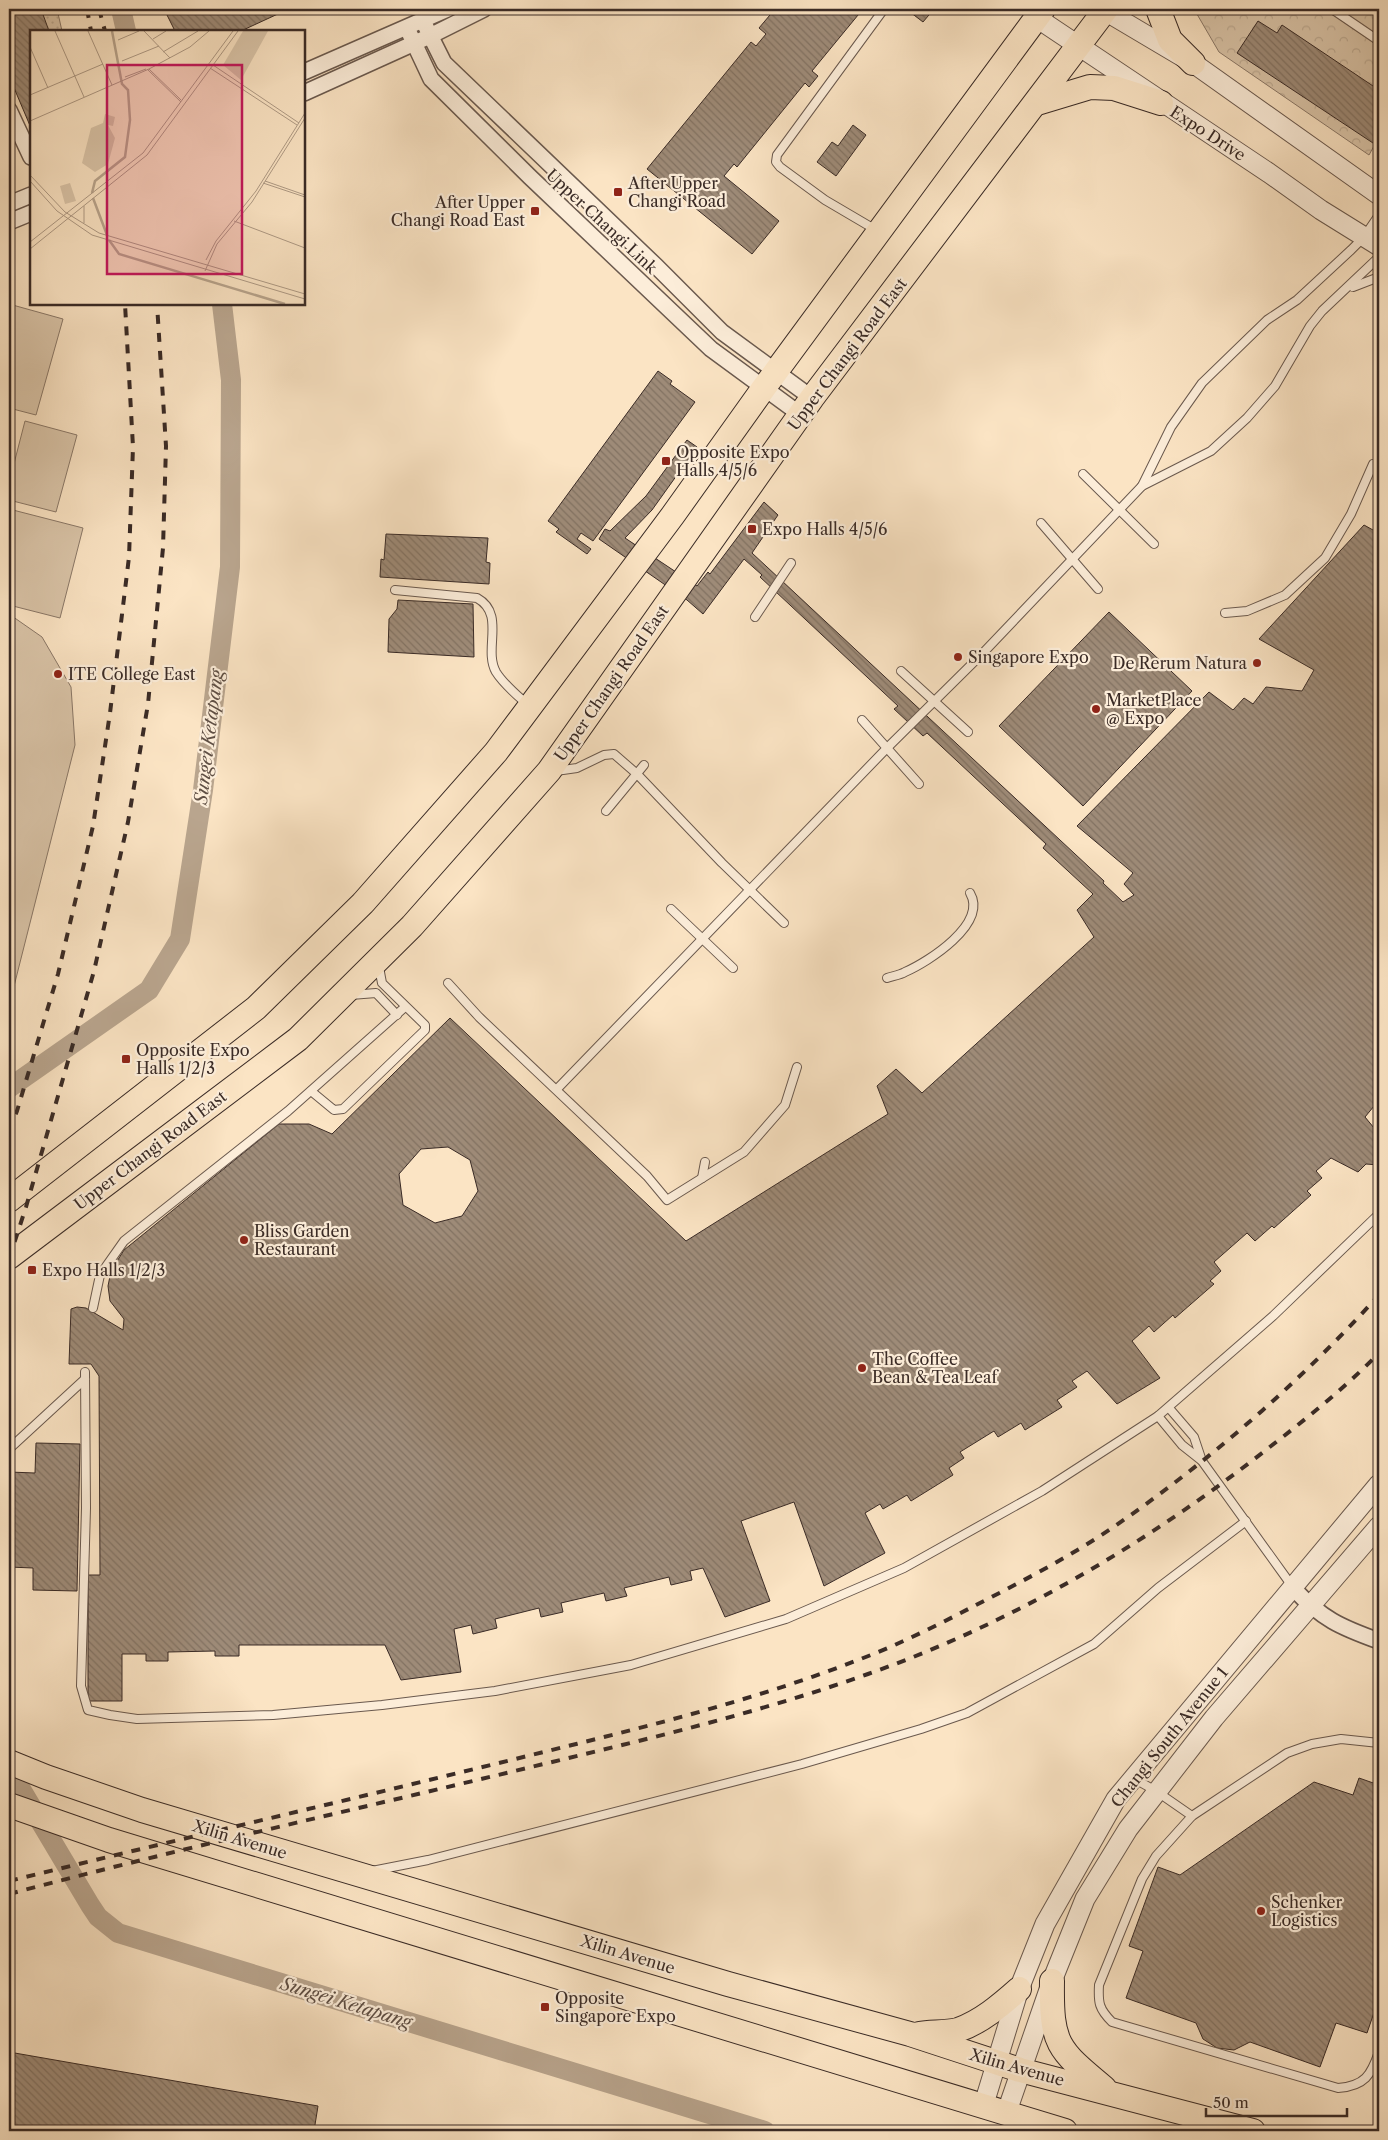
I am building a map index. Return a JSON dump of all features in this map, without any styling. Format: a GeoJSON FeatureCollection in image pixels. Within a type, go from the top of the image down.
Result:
{"type":"FeatureCollection","features":[{"type":"Feature","properties":{"kind":"main road","name":"Upper Changi Road East"},"geometry":{"type":"LineString","coordinates":[[9,1257],[298,1039],[412,926],[549,772],[807,406],[1080,46],[1104,9]]}},
{"type":"Feature","properties":{"kind":"main road"},"geometry":{"type":"LineString","coordinates":[[1158,9],[1170,40],[1193,63]]}},
{"type":"Feature","properties":{"kind":"main road"},"geometry":{"type":"LineString","coordinates":[[9,1200],[256,1008],[363,903],[496,752],[673,515],[769,381],[1040,13]]}},
{"type":"Feature","properties":{"kind":"main road"},"geometry":{"type":"LineString","coordinates":[[1037,103],[1090,87],[1114,88],[1162,102]]}},
{"type":"Feature","properties":{"kind":"main road","name":"Xilin Avenue"},"geometry":{"type":"LineString","coordinates":[[9,1762],[46,1777],[142,1810],[356,1874],[728,1984],[910,2034],[1020,2070],[1253,2131]]}},
{"type":"Feature","properties":{"kind":"main road"},"geometry":{"type":"LineString","coordinates":[[10,1806],[110,1840],[983,2108],[1065,2131]]}},
{"type":"Feature","properties":{"kind":"main road"},"geometry":{"type":"LineString","coordinates":[[1052,1981],[1052,2018],[1056,2038],[1070,2060],[1109,2092]]}},
{"type":"Feature","properties":{"kind":"main road"},"geometry":{"type":"LineString","coordinates":[[910,2034],[957,2030],[973,2023],[999,2006],[1019,1989]]}},
{"type":"Feature","properties":{"kind":"street"},"geometry":{"type":"LineString","coordinates":[[305,72],[448,9]]}},
{"type":"Feature","properties":{"kind":"street"},"geometry":{"type":"LineString","coordinates":[[305,93],[414,44],[484,9]]}},
{"type":"Feature","properties":{"kind":"street"},"geometry":{"type":"LineString","coordinates":[[1104,9],[1193,63],[1379,195]]}},
{"type":"Feature","properties":{"kind":"street","name":"Expo Drive"},"geometry":{"type":"LineString","coordinates":[[1040,13],[1080,46],[1372,242]]}},
{"type":"Feature","properties":{"kind":"street","name":"Upper Changi Link"},"geometry":{"type":"LineString","coordinates":[[423,21],[444,63],[656,266],[769,381]]}},
{"type":"Feature","properties":{"kind":"street","name":"Upper Changi Link"},"geometry":{"type":"LineString","coordinates":[[407,28],[432,78],[523,170],[711,349],[769,381],[807,406]]}},
{"type":"Feature","properties":{"kind":"street"},"geometry":{"type":"LineString","coordinates":[[9,110],[30,155]]}},
{"type":"Feature","properties":{"kind":"street"},"geometry":{"type":"LineString","coordinates":[[9,204],[30,195]]}},
{"type":"Feature","properties":{"kind":"street"},"geometry":{"type":"LineString","coordinates":[[9,222],[30,213]]}},
{"type":"Feature","properties":{"kind":"street","name":"Changi South Avenue 1"},"geometry":{"type":"LineString","coordinates":[[983,2108],[1019,1989],[1045,1924],[1116,1799],[1379,1484]]}},
{"type":"Feature","properties":{"kind":"street","name":"Changi South Avenue 1"},"geometry":{"type":"LineString","coordinates":[[1006,2114],[1052,1981],[1086,1899],[1128,1829],[1214,1718],[1379,1526]]}},
{"type":"Feature","properties":{"kind":"street"},"geometry":{"type":"LineString","coordinates":[[1293,1588],[1310,1606],[1340,1626],[1379,1641]]}},
{"type":"Feature","properties":{"kind":"lane"},"geometry":{"type":"LineString","coordinates":[[880,232],[825,200],[776,162],[777,155],[884,9]]}},
{"type":"Feature","properties":{"kind":"lane"},"geometry":{"type":"LineString","coordinates":[[1332,9],[1379,41]]}},
{"type":"Feature","properties":{"kind":"lane"},"geometry":{"type":"LineString","coordinates":[[557,1089],[887,748],[982,654],[1142,486],[1171,427],[1202,383],[1267,320],[1297,300],[1372,242],[1379,215]]}},
{"type":"Feature","properties":{"kind":"lane"},"geometry":{"type":"LineString","coordinates":[[1142,486],[1211,450],[1247,418],[1274,386],[1310,326],[1322,311],[1379,257]]}},
{"type":"Feature","properties":{"kind":"lane"},"geometry":{"type":"LineString","coordinates":[[1322,311],[1358,284],[1379,277]]}},
{"type":"Feature","properties":{"kind":"lane"},"geometry":{"type":"LineString","coordinates":[[1225,613],[1247,611],[1285,595],[1325,558],[1351,514],[1372,464]]}},
{"type":"Feature","properties":{"kind":"lane"},"geometry":{"type":"LineString","coordinates":[[1083,474],[1154,544]]}},
{"type":"Feature","properties":{"kind":"lane"},"geometry":{"type":"LineString","coordinates":[[1041,523],[1098,589]]}},
{"type":"Feature","properties":{"kind":"lane"},"geometry":{"type":"LineString","coordinates":[[755,617],[791,563]]}},
{"type":"Feature","properties":{"kind":"lane"},"geometry":{"type":"LineString","coordinates":[[395,590],[477,598],[484,602],[492,616],[492,652],[496,672],[530,707]]}},
{"type":"Feature","properties":{"kind":"lane"},"geometry":{"type":"LineString","coordinates":[[901,671],[968,732]]}},
{"type":"Feature","properties":{"kind":"lane"},"geometry":{"type":"LineString","coordinates":[[862,720],[919,784]]}},
{"type":"Feature","properties":{"kind":"lane"},"geometry":{"type":"LineString","coordinates":[[549,772],[577,768],[604,756],[614,754],[637,774],[722,864],[784,923]]}},
{"type":"Feature","properties":{"kind":"lane"},"geometry":{"type":"LineString","coordinates":[[606,811],[644,765]]}},
{"type":"Feature","properties":{"kind":"lane"},"geometry":{"type":"LineString","coordinates":[[887,978],[904,973],[932,957],[956,937],[968,923],[972,912],[973,903],[970,893]]}},
{"type":"Feature","properties":{"kind":"lane"},"geometry":{"type":"LineString","coordinates":[[672,909],[733,968]]}},
{"type":"Feature","properties":{"kind":"lane"},"geometry":{"type":"LineString","coordinates":[[311,1091],[334,1110],[343,1109],[425,1030],[424,1025],[382,983],[378,960]]}},
{"type":"Feature","properties":{"kind":"lane"},"geometry":{"type":"LineString","coordinates":[[448,983],[479,1017],[647,1176],[667,1200],[744,1152],[784,1105],[797,1067]]}},
{"type":"Feature","properties":{"kind":"lane"},"geometry":{"type":"LineString","coordinates":[[342,996],[376,993],[397,1015]]}},
{"type":"Feature","properties":{"kind":"lane"},"geometry":{"type":"LineString","coordinates":[[93,1308],[100,1275],[124,1241],[288,1111],[405,1007]]}},
{"type":"Feature","properties":{"kind":"lane"},"geometry":{"type":"LineString","coordinates":[[702,1178],[705,1162]]}},
{"type":"Feature","properties":{"kind":"lane"},"geometry":{"type":"LineString","coordinates":[[9,1450],[85,1376],[86,1508],[81,1686],[88,1710],[110,1716],[136,1719],[272,1716],[382,1706],[495,1691],[631,1665],[786,1619],[904,1568],[1042,1491],[1169,1408],[1273,1316],[1379,1214]]}},
{"type":"Feature","properties":{"kind":"lane"},"geometry":{"type":"LineString","coordinates":[[1169,1408],[1194,1437],[1202,1461]]}},
{"type":"Feature","properties":{"kind":"lane"},"geometry":{"type":"LineString","coordinates":[[1158,1416],[1182,1445],[1202,1461],[1293,1588]]}},
{"type":"Feature","properties":{"kind":"lane"},"geometry":{"type":"LineString","coordinates":[[356,1874],[428,1860],[802,1764],[922,1729],[967,1713],[1094,1644],[1158,1588],[1246,1521]]}},
{"type":"Feature","properties":{"kind":"lane"},"geometry":{"type":"LineString","coordinates":[[1379,1743],[1340,1739],[1287,1753],[1192,1816],[1156,1856],[1142,1879],[1099,1985],[1098,2001],[1103,2013],[1112,2022],[1338,2088],[1352,2087],[1363,2081],[1372,2070],[1379,2052]]}},
{"type":"Feature","properties":{"kind":"lane"},"geometry":{"type":"LineString","coordinates":[[1133,1778],[1156,1791],[1192,1816]]}},
{"type":"Feature","properties":{"kind":"green space"},"geometry":{"type":"Polygon","coordinates":[[[9,9],[57,9],[62,30],[30,30],[30,98],[9,50],[9,9]]]}},
{"type":"Feature","properties":{"kind":"green space"},"geometry":{"type":"Polygon","coordinates":[[[1194,9],[1379,9],[1379,137],[1369,155],[1219,52],[1194,9]]]}},
{"type":"Feature","properties":{"kind":"green space"},"geometry":{"type":"Polygon","coordinates":[[[9,304],[63,319],[36,415],[9,408],[9,304]]]}},
{"type":"Feature","properties":{"kind":"green space"},"geometry":{"type":"Polygon","coordinates":[[[25,421],[77,435],[56,512],[9,500],[9,483],[25,421]]]}},
{"type":"Feature","properties":{"kind":"green space"},"geometry":{"type":"Polygon","coordinates":[[[9,509],[83,528],[60,618],[9,605],[9,509]]]}},
{"type":"Feature","properties":{"kind":"green space"},"geometry":{"type":"Polygon","coordinates":[[[9,614],[42,637],[71,687],[75,745],[9,1006],[9,614]]]}},
{"type":"Feature","properties":{"kind":"building"},"geometry":{"type":"Polygon","coordinates":[[[9,9],[41,9],[49,30],[30,30],[30,126],[9,76],[9,9]]]}},
{"type":"Feature","properties":{"kind":"building"},"geometry":{"type":"Polygon","coordinates":[[[164,9],[278,9],[280,13],[243,30],[174,30],[164,9]]]}},
{"type":"Feature","properties":{"kind":"building"},"geometry":{"type":"Polygon","coordinates":[[[775,9],[863,9],[812,71],[818,76],[809,87],[805,83],[737,167],[734,164],[724,176],[779,221],[752,254],[647,169],[751,42],[756,46],[766,34],[759,28],[775,9]]]}},
{"type":"Feature","properties":{"kind":"building"},"geometry":{"type":"Polygon","coordinates":[[[906,9],[934,9],[923,22],[906,9]]]}},
{"type":"Feature","properties":{"kind":"building"},"geometry":{"type":"Polygon","coordinates":[[[1258,21],[1277,33],[1282,25],[1379,90],[1379,147],[1237,53],[1258,21]]]}},
{"type":"Feature","properties":{"kind":"building"},"geometry":{"type":"Polygon","coordinates":[[[853,125],[866,135],[836,176],[817,162],[832,142],[838,146],[853,125]]]}},
{"type":"Feature","properties":{"kind":"building"},"geometry":{"type":"Polygon","coordinates":[[[658,371],[672,381],[670,384],[695,402],[593,541],[581,533],[577,539],[591,549],[587,554],[556,532],[559,529],[548,521],[658,371]]]}},
{"type":"Feature","properties":{"kind":"building"},"geometry":{"type":"Polygon","coordinates":[[[687,440],[697,447],[652,510],[625,538],[697,586],[708,572],[710,574],[764,502],[778,515],[752,553],[1104,881],[1103,883],[1123,902],[1134,895],[1124,884],[1133,873],[1077,826],[1209,692],[1233,710],[1244,698],[1253,704],[1266,687],[1302,691],[1314,670],[1259,639],[1364,525],[1373,530],[1379,522],[1379,1100],[1365,1117],[1379,1134],[1379,1165],[1366,1164],[1358,1172],[1331,1158],[1316,1171],[1322,1178],[1307,1191],[1311,1195],[1274,1228],[1272,1226],[1255,1241],[1247,1233],[1214,1262],[1221,1271],[1210,1281],[1214,1284],[1175,1318],[1173,1315],[1154,1332],[1149,1326],[1132,1341],[1160,1378],[1117,1404],[1087,1371],[1072,1381],[1077,1387],[1057,1400],[1062,1407],[1025,1430],[1021,1423],[998,1437],[994,1431],[960,1452],[964,1458],[949,1468],[953,1475],[911,1501],[907,1495],[883,1509],[880,1504],[865,1513],[885,1553],[824,1586],[794,1502],[741,1521],[770,1601],[725,1617],[703,1568],[690,1571],[692,1580],[671,1585],[669,1577],[624,1588],[627,1596],[606,1601],[604,1593],[561,1603],[563,1612],[541,1617],[539,1608],[495,1619],[497,1628],[473,1634],[471,1625],[454,1629],[461,1672],[401,1680],[385,1645],[239,1645],[239,1656],[215,1656],[215,1651],[168,1652],[168,1661],[146,1661],[146,1654],[122,1654],[122,1701],[88,1701],[88,1575],[100,1575],[99,1376],[91,1364],[69,1364],[71,1309],[77,1307],[86,1308],[123,1330],[124,1319],[110,1301],[108,1286],[111,1271],[124,1250],[279,1124],[309,1124],[332,1134],[450,1018],[686,1241],[888,1114],[877,1086],[896,1069],[922,1093],[1094,937],[1077,910],[1093,894],[1043,848],[1046,844],[927,733],[923,736],[894,709],[898,706],[760,577],[762,575],[744,559],[703,614],[687,600],[599,539],[605,529],[610,531],[646,496],[687,440]],[[448,1147],[421,1149],[399,1174],[403,1205],[435,1223],[462,1216],[478,1191],[470,1160],[448,1147]]]}},
{"type":"Feature","properties":{"kind":"building"},"geometry":{"type":"Polygon","coordinates":[[[386,534],[488,538],[486,562],[490,563],[489,584],[380,577],[381,559],[384,560],[386,534]]]}},
{"type":"Feature","properties":{"kind":"building"},"geometry":{"type":"Polygon","coordinates":[[[398,600],[473,604],[474,657],[388,652],[389,619],[397,609],[398,600]]]}},
{"type":"Feature","properties":{"kind":"building","name":"MarketPlace @ Expo"},"geometry":{"type":"Polygon","coordinates":[[[1109,612],[1192,691],[1083,806],[999,726],[1109,612]]]}},
{"type":"Feature","properties":{"kind":"building"},"geometry":{"type":"Polygon","coordinates":[[[36,1443],[80,1444],[77,1591],[33,1590],[33,1568],[9,1567],[9,1472],[35,1473],[36,1443]]]}},
{"type":"Feature","properties":{"kind":"building","name":"Schenker Logistics"},"geometry":{"type":"Polygon","coordinates":[[[1359,1778],[1379,1785],[1379,1998],[1367,2033],[1336,2023],[1320,2067],[1250,2042],[1234,2050],[1217,2048],[1203,2039],[1196,2023],[1126,1998],[1143,1951],[1129,1946],[1158,1867],[1180,1875],[1314,1782],[1353,1795],[1359,1778]]]}},
{"type":"Feature","properties":{"kind":"building"},"geometry":{"type":"Polygon","coordinates":[[[9,2052],[318,2106],[314,2131],[9,2131],[9,2052]]]}},
{"type":"Feature","properties":{"kind":"waterway","name":"Sungei Ketapang"},"geometry":{"type":"LineString","coordinates":[[121,9],[126,30]]}},
{"type":"Feature","properties":{"kind":"waterway","name":"Sungei Ketapang"},"geometry":{"type":"LineString","coordinates":[[9,1088],[149,990],[180,939],[203,790],[230,567],[231,380],[222,305]]}},
{"type":"Feature","properties":{"kind":"waterway","name":"Sungei Ketapang"},"geometry":{"type":"LineString","coordinates":[[9,1769],[90,1905],[98,1917],[118,1933],[765,2131]]}},
{"type":"Feature","properties":{"kind":"railway"},"geometry":{"type":"LineString","coordinates":[[87,9],[91,30]]}},
{"type":"Feature","properties":{"kind":"railway"},"geometry":{"type":"LineString","coordinates":[[99,9],[105,30]]}},
{"type":"Feature","properties":{"kind":"railway"},"geometry":{"type":"LineString","coordinates":[[9,1131],[17,1111],[58,974],[93,826],[110,713],[129,557],[133,447],[125,305]]}},
{"type":"Feature","properties":{"kind":"railway"},"geometry":{"type":"LineString","coordinates":[[9,1259],[26,1207],[94,971],[128,822],[148,704],[163,548],[166,446],[157,305]]}},
{"type":"Feature","properties":{"kind":"railway"},"geometry":{"type":"LineString","coordinates":[[9,1881],[590,1741],[770,1691],[888,1648],[947,1620],[1047,1568],[1115,1526],[1186,1474],[1254,1418],[1318,1358],[1379,1295]]}},
{"type":"Feature","properties":{"kind":"railway"},"geometry":{"type":"LineString","coordinates":[[9,1894],[192,1848],[545,1764],[730,1717],[777,1704],[868,1674],[920,1654],[1020,1608],[1069,1582],[1163,1524],[1209,1493],[1286,1434],[1334,1395],[1379,1353]]}},
{"type":"Feature","properties":{"kind":"place","name":"After Upper Changi Road"},"geometry":{"type":"Point","coordinates":[618,192]}},
{"type":"Feature","properties":{"kind":"place","name":"After Upper Changi Road East"},"geometry":{"type":"Point","coordinates":[535,211]}},
{"type":"Feature","properties":{"kind":"place","name":"Opposite Expo Halls 4/5/6"},"geometry":{"type":"Point","coordinates":[666,461]}},
{"type":"Feature","properties":{"kind":"place","name":"Expo Halls 4/5/6"},"geometry":{"type":"Point","coordinates":[752,529]}},
{"type":"Feature","properties":{"kind":"place","name":"Singapore Expo"},"geometry":{"type":"Point","coordinates":[958,657]}},
{"type":"Feature","properties":{"kind":"place","name":"De Rerum Natura"},"geometry":{"type":"Point","coordinates":[1257,663]}},
{"type":"Feature","properties":{"kind":"place","name":"ITE College East"},"geometry":{"type":"Point","coordinates":[58,674]}},
{"type":"Feature","properties":{"kind":"place","name":"MarketPlace @ Expo"},"geometry":{"type":"Point","coordinates":[1096,709]}},
{"type":"Feature","properties":{"kind":"place","name":"Opposite Expo Halls 1/2/3"},"geometry":{"type":"Point","coordinates":[126,1059]}},
{"type":"Feature","properties":{"kind":"place","name":"Bliss Garden Restaurant"},"geometry":{"type":"Point","coordinates":[244,1240]}},
{"type":"Feature","properties":{"kind":"place","name":"Expo Halls 1/2/3"},"geometry":{"type":"Point","coordinates":[32,1270]}},
{"type":"Feature","properties":{"kind":"place","name":"The Coffee Bean & Tea Leaf"},"geometry":{"type":"Point","coordinates":[862,1368]}},
{"type":"Feature","properties":{"kind":"place","name":"Schenker Logistics"},"geometry":{"type":"Point","coordinates":[1261,1911]}},
{"type":"Feature","properties":{"kind":"place","name":"Opposite Singapore Expo"},"geometry":{"type":"Point","coordinates":[545,2007]}}]}
